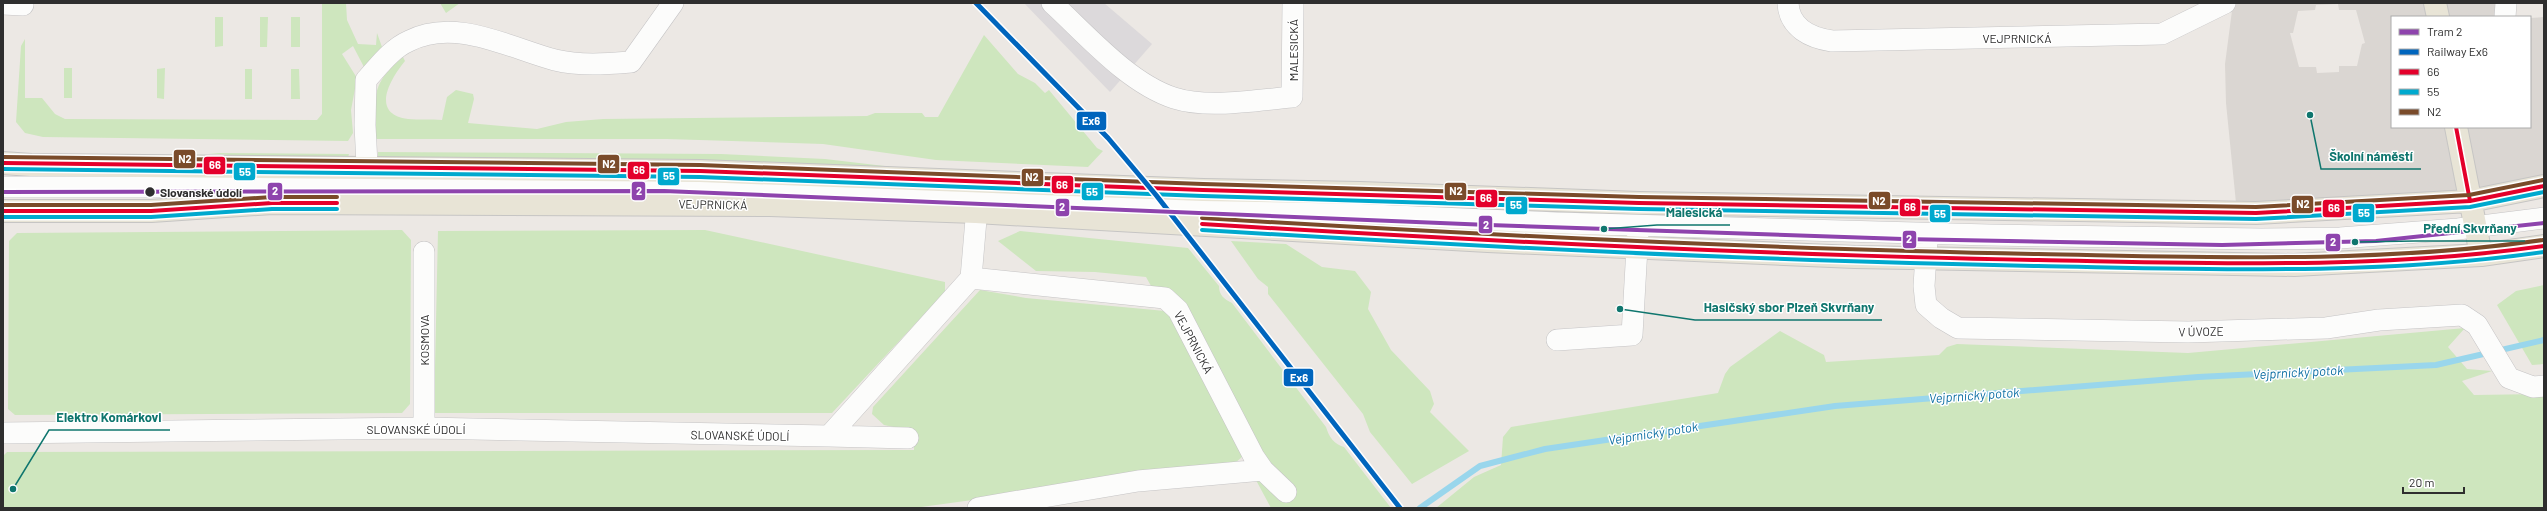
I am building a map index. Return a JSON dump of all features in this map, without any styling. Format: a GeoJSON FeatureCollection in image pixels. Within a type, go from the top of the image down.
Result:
{"type":"FeatureCollection","features":[{"type":"Feature","properties":{"kind":"main road"},"geometry":{"type":"LineString","coordinates":[[2435,3],[2438,16]]}},
{"type":"Feature","properties":{"kind":"main road"},"geometry":{"type":"LineString","coordinates":[[2456,128],[2481,255]]}},
{"type":"Feature","properties":{"kind":"main road","name":"VEJPRNICKÁ"},"geometry":{"type":"LineString","coordinates":[[3,163],[368,186],[770,205],[978,197],[1639,203],[1927,209],[2256,213],[2470,201],[2544,186]]}},
{"type":"Feature","properties":{"kind":"main road","name":"VEJPRNICKÁ"},"geometry":{"type":"LineString","coordinates":[[3,211],[151,211],[272,203],[368,186],[700,170],[978,197],[1637,248],[1926,259],[2294,265],[2481,255],[2544,246]]}},
{"type":"Feature","properties":{"kind":"street"},"geometry":{"type":"LineString","coordinates":[[368,186],[365,125],[366,80],[388,56],[409,40],[435,34],[464,32],[557,60],[596,65],[631,62],[673,3]]}},
{"type":"Feature","properties":{"kind":"street","name":"MALESICKÁ"},"geometry":{"type":"LineString","coordinates":[[1052,3],[1131,74],[1152,89],[1175,98],[1232,102],[1292,97],[1293,3]]}},
{"type":"Feature","properties":{"kind":"street","name":"VEJPRNICKÁ"},"geometry":{"type":"LineString","coordinates":[[1788,3],[1788,10],[1794,23],[1803,32],[1816,39],[1832,41],[2162,34],[2225,3]]}},
{"type":"Feature","properties":{"kind":"street"},"geometry":{"type":"LineString","coordinates":[[2505,16],[2506,3]]}},
{"type":"Feature","properties":{"kind":"street"},"geometry":{"type":"LineString","coordinates":[[3,4],[23,5]]}},
{"type":"Feature","properties":{"kind":"street","name":"VEJPRNICKÁ"},"geometry":{"type":"LineString","coordinates":[[3,187],[368,186]]}},
{"type":"Feature","properties":{"kind":"street"},"geometry":{"type":"LineString","coordinates":[[829,436],[971,278],[978,197]]}},
{"type":"Feature","properties":{"kind":"street","name":"VEJPRNICKÁ"},"geometry":{"type":"LineString","coordinates":[[978,197],[1638,225],[1927,233],[2261,239],[2340,238],[2475,227],[2544,218]]}},
{"type":"Feature","properties":{"kind":"street"},"geometry":{"type":"LineString","coordinates":[[1557,340],[1632,335],[1639,203]]}},
{"type":"Feature","properties":{"kind":"street","name":"V ÚVOZE"},"geometry":{"type":"LineString","coordinates":[[1927,209],[1924,286],[1926,305],[1941,318],[1958,328],[2188,332],[2326,328],[2379,320],[2462,316],[2477,325],[2509,378],[2533,387],[2544,386]]}},
{"type":"Feature","properties":{"kind":"street","name":"KOSMOVA"},"geometry":{"type":"LineString","coordinates":[[424,252],[424,428]]}},
{"type":"Feature","properties":{"kind":"street","name":"VEJPRNICKÁ"},"geometry":{"type":"LineString","coordinates":[[971,278],[1165,298],[1178,310],[1263,470],[1286,492]]}},
{"type":"Feature","properties":{"kind":"street","name":"SLOVANSKÉ ÚDOLÍ"},"geometry":{"type":"LineString","coordinates":[[3,433],[424,428],[908,438]]}},
{"type":"Feature","properties":{"kind":"street"},"geometry":{"type":"LineString","coordinates":[[978,508],[1138,481],[1263,470]]}},
{"type":"Feature","properties":{"kind":"shaded area"},"geometry":{"type":"Polygon","coordinates":[[[1024,3],[1104,3],[1152,44],[1110,92],[1024,3]]]}},
{"type":"Feature","properties":{"kind":"shaded area"},"geometry":{"type":"Polygon","coordinates":[[[2233,3],[2513,3],[2513,16],[2391,16],[2391,128],[2531,128],[2531,18],[2544,17],[2544,179],[2439,192],[2325,201],[2236,203],[2226,103],[2225,64],[2233,3]],[[2338,4],[2316,5],[2315,10],[2298,11],[2293,33],[2290,33],[2299,67],[2316,67],[2317,73],[2339,72],[2339,66],[2357,66],[2362,44],[2365,43],[2356,10],[2339,10],[2338,4]]]}},
{"type":"Feature","properties":{"kind":"green space"},"geometry":{"type":"Polygon","coordinates":[[[322,3],[346,3],[347,20],[358,44],[376,45],[377,33],[382,47],[364,67],[353,46],[342,54],[357,78],[351,110],[353,133],[348,141],[43,137],[25,133],[16,122],[21,46],[25,39],[25,98],[42,98],[55,114],[65,119],[317,120],[322,114],[322,3]]]}},
{"type":"Feature","properties":{"kind":"green space"},"geometry":{"type":"Polygon","coordinates":[[[440,3],[460,3],[446,13],[440,3]]]}},
{"type":"Feature","properties":{"kind":"green space"},"geometry":{"type":"Polygon","coordinates":[[[215,17],[223,17],[223,46],[215,47],[215,17]]]}},
{"type":"Feature","properties":{"kind":"green space"},"geometry":{"type":"Polygon","coordinates":[[[260,17],[268,17],[267,47],[260,47],[260,17]]]}},
{"type":"Feature","properties":{"kind":"green space"},"geometry":{"type":"Polygon","coordinates":[[[291,17],[300,17],[300,47],[291,47],[291,17]]]}},
{"type":"Feature","properties":{"kind":"green space"},"geometry":{"type":"Polygon","coordinates":[[[984,35],[1018,74],[1035,83],[1045,93],[1049,90],[1097,148],[1103,151],[1088,167],[936,160],[823,144],[667,139],[376,139],[376,94],[384,76],[403,57],[405,61],[394,77],[387,94],[386,103],[389,110],[396,116],[408,119],[442,120],[447,97],[456,90],[473,94],[474,99],[468,123],[537,129],[566,122],[603,119],[867,116],[875,113],[922,113],[925,117],[938,117],[984,35]]]}},
{"type":"Feature","properties":{"kind":"green space"},"geometry":{"type":"Polygon","coordinates":[[[64,68],[72,68],[72,98],[64,98],[64,68]]]}},
{"type":"Feature","properties":{"kind":"green space"},"geometry":{"type":"Polygon","coordinates":[[[165,68],[164,99],[157,98],[157,69],[165,68]]]}},
{"type":"Feature","properties":{"kind":"green space"},"geometry":{"type":"Polygon","coordinates":[[[245,69],[252,69],[252,99],[245,99],[245,69]]]}},
{"type":"Feature","properties":{"kind":"green space"},"geometry":{"type":"Polygon","coordinates":[[[291,69],[299,69],[300,99],[291,99],[291,69]]]}},
{"type":"Feature","properties":{"kind":"green space"},"geometry":{"type":"Polygon","coordinates":[[[378,152],[721,154],[825,159],[893,167],[893,171],[378,158],[378,152]]]}},
{"type":"Feature","properties":{"kind":"green space"},"geometry":{"type":"Polygon","coordinates":[[[209,153],[349,154],[347,161],[299,162],[209,153]]]}},
{"type":"Feature","properties":{"kind":"green space"},"geometry":{"type":"Polygon","coordinates":[[[402,230],[411,240],[410,404],[402,413],[15,415],[8,409],[9,241],[17,233],[402,230]]]}},
{"type":"Feature","properties":{"kind":"green space"},"geometry":{"type":"Polygon","coordinates":[[[705,230],[945,282],[945,292],[832,413],[434,413],[438,231],[705,230]]]}},
{"type":"Feature","properties":{"kind":"green space"},"geometry":{"type":"Polygon","coordinates":[[[1020,231],[1188,248],[1219,286],[1222,296],[1232,303],[1326,427],[1332,440],[1344,447],[1391,508],[1271,508],[1243,456],[1234,464],[914,508],[3,508],[3,456],[7,452],[914,450],[914,431],[884,425],[872,414],[873,407],[980,290],[1026,298],[1165,311],[1146,277],[1095,272],[1036,271],[998,241],[1020,231]]]}},
{"type":"Feature","properties":{"kind":"green space"},"geometry":{"type":"Polygon","coordinates":[[[1231,241],[1286,244],[1322,267],[1355,271],[1371,292],[1368,309],[1391,350],[1430,391],[1434,404],[1430,412],[1469,451],[1412,484],[1370,432],[1363,414],[1268,294],[1268,287],[1258,279],[1231,241]]]}},
{"type":"Feature","properties":{"kind":"green space"},"geometry":{"type":"Polygon","coordinates":[[[2544,285],[2544,364],[2532,365],[2497,305],[2516,291],[2544,285]]]}},
{"type":"Feature","properties":{"kind":"green space"},"geometry":{"type":"Polygon","coordinates":[[[2465,328],[2448,347],[2467,369],[2492,371],[2462,381],[2474,395],[2544,394],[2544,508],[1436,508],[1474,477],[1501,465],[1503,437],[1511,427],[1718,393],[1725,374],[1730,367],[1780,331],[1824,355],[1826,362],[1939,355],[1947,347],[1957,344],[2188,353],[2465,328]]]}},
{"type":"Feature","properties":{"kind":"waterway","name":"Vejprnický potok"},"geometry":{"type":"LineString","coordinates":[[1420,508],[1480,466],[1545,449],[1835,406],[2198,377],[2436,365],[2544,340]]}},
{"type":"Feature","properties":{"kind":"tram line","name":"2"},"geometry":{"type":"LineString","coordinates":[[3,192],[664,191],[1489,225],[1903,239],[2222,245],[2376,241],[2544,223]]}},
{"type":"Feature","properties":{"kind":"rail line","name":"Ex6"},"geometry":{"type":"LineString","coordinates":[[976,3],[1108,138],[1156,195],[1400,508]]}},
{"type":"Feature","properties":{"kind":"transit line","name":"66"},"geometry":{"type":"LineString","coordinates":[[2456,128],[2470,201]]}},
{"type":"Feature","properties":{"kind":"transit line","name":"N2"},"geometry":{"type":"LineString","coordinates":[[3,157],[700,165],[1203,184],[1639,197],[2256,207],[2469,195],[2543,180]]}},
{"type":"Feature","properties":{"kind":"transit line","name":"66"},"geometry":{"type":"LineString","coordinates":[[3,163],[700,171],[1203,190],[1639,203],[2256,213],[2470,201],[2544,186]]}},
{"type":"Feature","properties":{"kind":"transit line","name":"55"},"geometry":{"type":"LineString","coordinates":[[3,169],[700,177],[1203,196],[1639,209],[2256,219],[2470,207],[2544,192]]}},
{"type":"Feature","properties":{"kind":"transit line","name":"N2"},"geometry":{"type":"LineString","coordinates":[[3,205],[151,205],[272,197],[337,197]]}},
{"type":"Feature","properties":{"kind":"transit line","name":"66"},"geometry":{"type":"LineString","coordinates":[[3,211],[151,211],[272,203],[337,203]]}},
{"type":"Feature","properties":{"kind":"transit line","name":"55"},"geometry":{"type":"LineString","coordinates":[[3,217],[151,217],[272,209],[337,209]]}},
{"type":"Feature","properties":{"kind":"transit line","name":"N2"},"geometry":{"type":"LineString","coordinates":[[1202,218],[1516,236],[1724,245],[1933,252],[2165,256],[2354,256],[2480,248],[2543,240]]}},
{"type":"Feature","properties":{"kind":"transit line","name":"66"},"geometry":{"type":"LineString","coordinates":[[1202,224],[1516,242],[1724,251],[1933,258],[2165,262],[2355,262],[2481,254],[2544,246]]}},
{"type":"Feature","properties":{"kind":"transit line","name":"55"},"geometry":{"type":"LineString","coordinates":[[1202,230],[1515,248],[1724,257],[1933,264],[2165,268],[2355,268],[2481,260],[2544,252]]}},
{"type":"Feature","properties":{"kind":"place","name":"Školní náměstí"},"geometry":{"type":"Point","coordinates":[2310,115]}},
{"type":"Feature","properties":{"kind":"place","name":"Slovanské údolí"},"geometry":{"type":"Point","coordinates":[150,192]}},
{"type":"Feature","properties":{"kind":"place","name":"Malesická"},"geometry":{"type":"Point","coordinates":[1604,229]}},
{"type":"Feature","properties":{"kind":"place","name":"Přední Skvrňany"},"geometry":{"type":"Point","coordinates":[2355,242]}},
{"type":"Feature","properties":{"kind":"place","name":"Hasičský sbor Plzeň Skvrňany"},"geometry":{"type":"Point","coordinates":[1620,309]}},
{"type":"Feature","properties":{"kind":"place","name":"Elektro Komárkovi"},"geometry":{"type":"Point","coordinates":[13,489]}}]}
